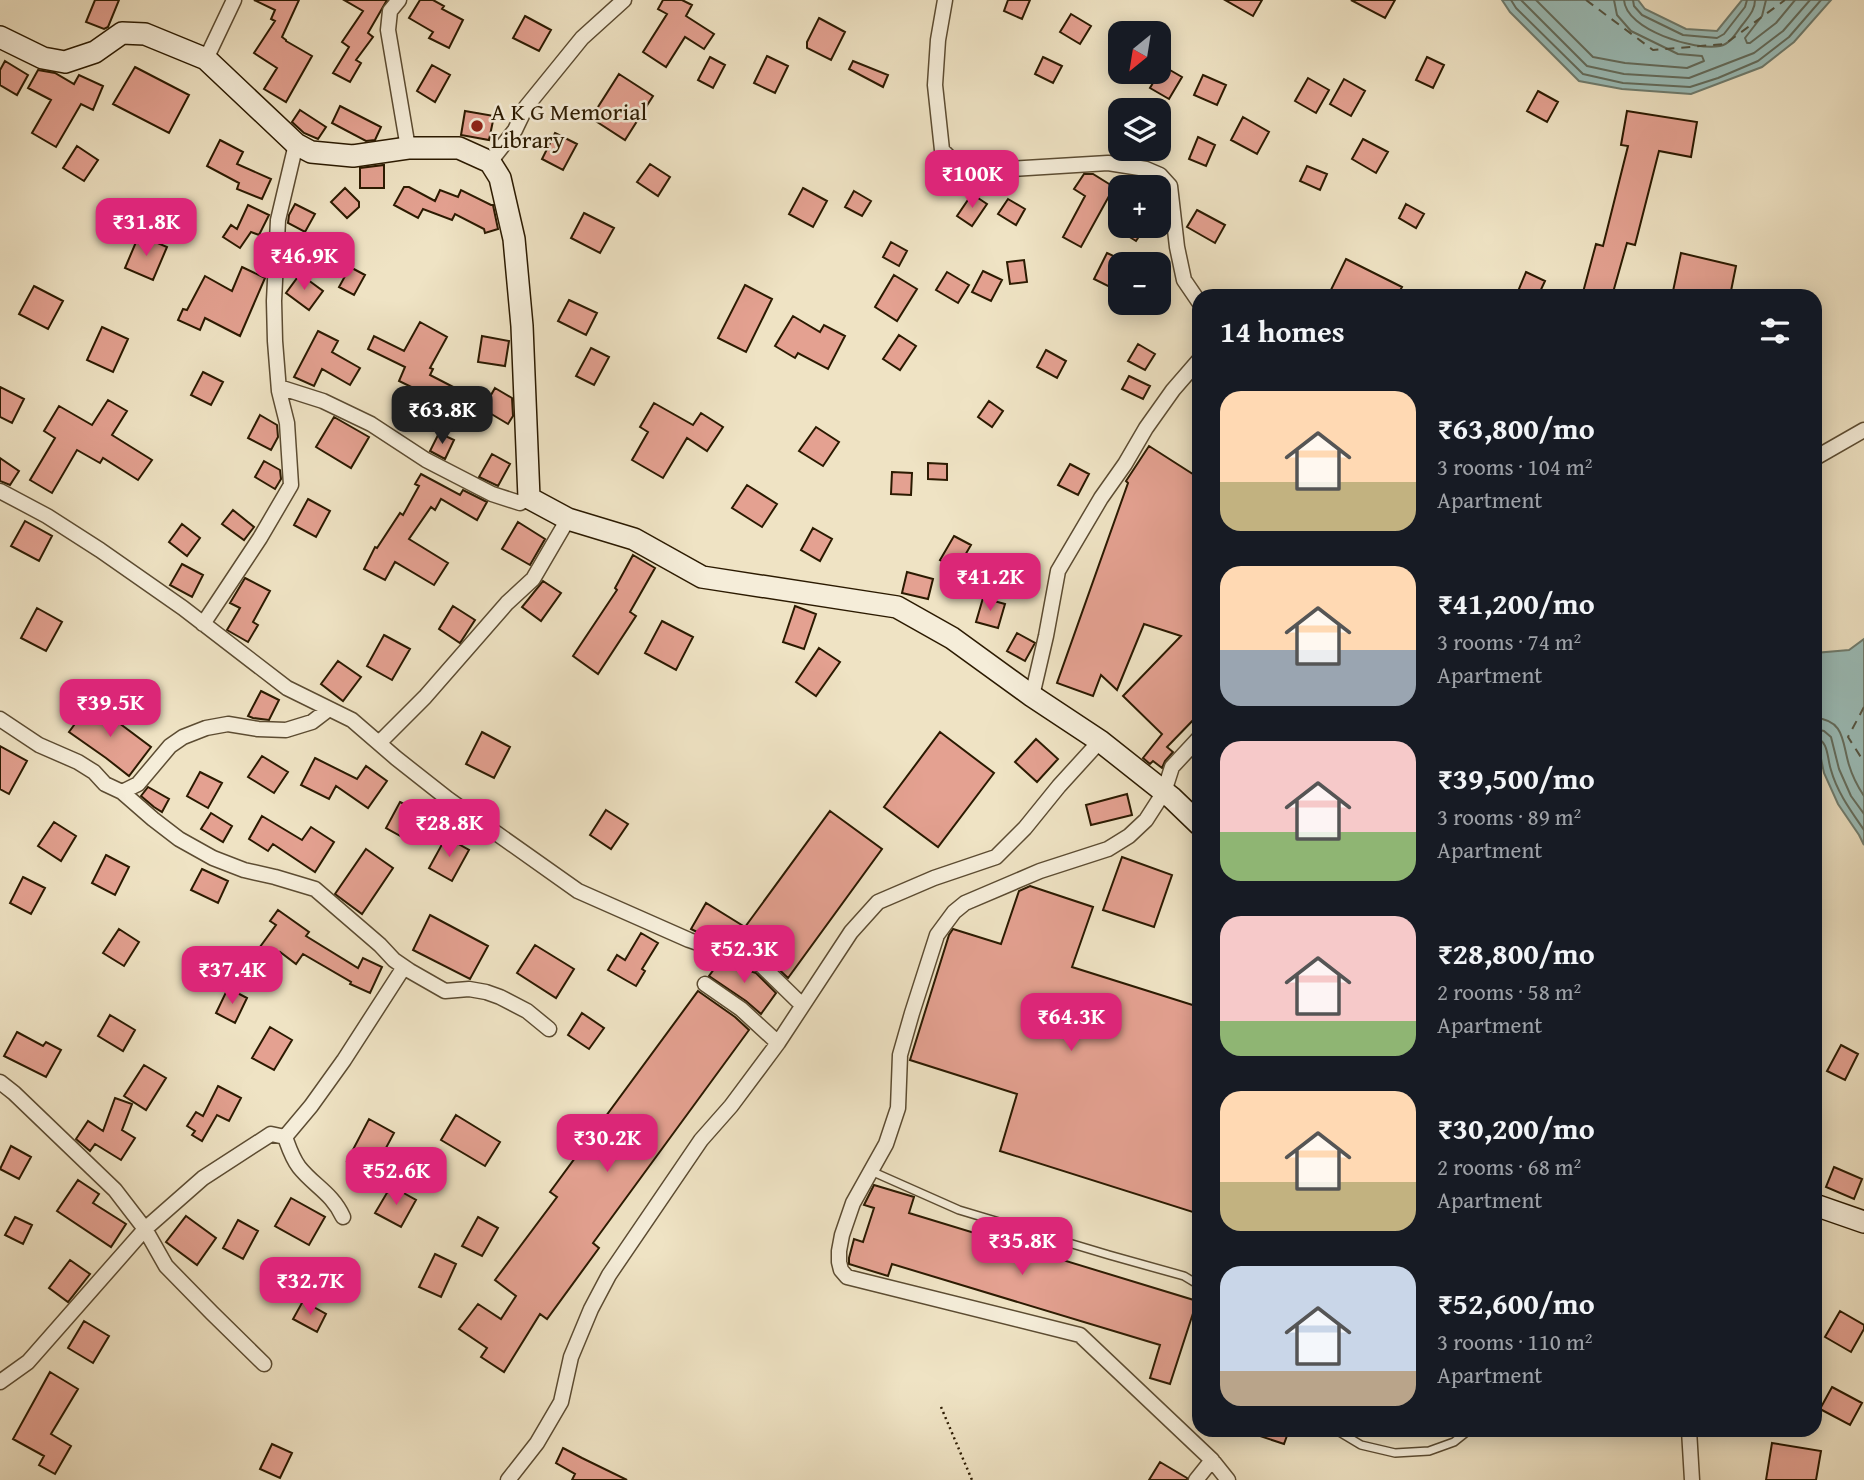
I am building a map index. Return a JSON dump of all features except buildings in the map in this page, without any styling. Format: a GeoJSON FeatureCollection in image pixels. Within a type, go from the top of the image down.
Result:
{"type":"FeatureCollection","features":[{"type":"Feature","properties":{"kind":"main road"},"geometry":{"type":"LineString","coordinates":[[0,37],[43,58],[65,62],[95,52],[122,33],[145,34],[206,59],[296,144],[311,152],[353,156],[408,148],[459,148],[491,162],[500,178],[514,239],[522,326],[529,498],[568,519],[634,539],[702,577],[897,607],[952,638],[1100,741],[1192,818]]}},
{"type":"Feature","properties":{"kind":"main road"},"geometry":{"type":"LineString","coordinates":[[1822,1207],[1864,1222]]}},
{"type":"Feature","properties":{"kind":"street"},"geometry":{"type":"LineString","coordinates":[[206,59],[234,0]]}},
{"type":"Feature","properties":{"kind":"street"},"geometry":{"type":"LineString","coordinates":[[399,0],[390,11],[388,30],[408,148]]}},
{"type":"Feature","properties":{"kind":"street"},"geometry":{"type":"LineString","coordinates":[[491,162],[515,130],[526,107],[582,38],[624,0]]}},
{"type":"Feature","properties":{"kind":"street"},"geometry":{"type":"LineString","coordinates":[[945,0],[938,40],[935,85],[942,150],[957,165],[977,171],[1108,163],[1146,169],[1160,175],[1170,186],[1177,247],[1184,280],[1192,292]]}},
{"type":"Feature","properties":{"kind":"street"},"geometry":{"type":"LineString","coordinates":[[204,624],[291,485],[287,423],[279,387],[274,301],[278,220],[296,144]]}},
{"type":"Feature","properties":{"kind":"street"},"geometry":{"type":"LineString","coordinates":[[1032,696],[1058,571],[1146,428],[1172,390],[1192,368]]}},
{"type":"Feature","properties":{"kind":"street"},"geometry":{"type":"LineString","coordinates":[[279,387],[323,401],[371,424],[426,460],[492,494],[520,503],[529,498]]}},
{"type":"Feature","properties":{"kind":"street"},"geometry":{"type":"LineString","coordinates":[[1822,454],[1864,430]]}},
{"type":"Feature","properties":{"kind":"street"},"geometry":{"type":"LineString","coordinates":[[0,491],[47,516],[100,550],[204,624],[287,688],[352,720],[449,799],[578,891],[690,940],[761,965],[802,1005]]}},
{"type":"Feature","properties":{"kind":"street"},"geometry":{"type":"LineString","coordinates":[[379,743],[425,697],[507,603],[533,579],[568,519]]}},
{"type":"Feature","properties":{"kind":"street"},"geometry":{"type":"LineString","coordinates":[[122,792],[138,784],[170,746],[183,737],[206,728],[228,724],[286,730],[312,722],[330,709]]}},
{"type":"Feature","properties":{"kind":"street"},"geometry":{"type":"LineString","coordinates":[[0,719],[39,745],[94,772],[105,784],[122,792],[179,839],[213,858],[244,870],[315,889],[404,967],[445,990],[469,989],[500,997],[527,1011],[549,1029]]}},
{"type":"Feature","properties":{"kind":"street"},"geometry":{"type":"LineString","coordinates":[[508,1480],[537,1443],[561,1402],[571,1357],[609,1275],[701,1140],[731,1106],[778,1043],[851,932],[878,902],[934,878],[996,857],[1025,828],[1100,741]]}},
{"type":"Feature","properties":{"kind":"street"},"geometry":{"type":"LineString","coordinates":[[1192,746],[1172,767],[1164,792],[1146,820],[1129,836],[1108,849],[1041,871],[965,903],[954,912],[937,935],[900,1055],[898,1108],[886,1144],[853,1203],[842,1235],[839,1262],[841,1270],[848,1278],[1080,1335],[1212,1460],[1228,1480]]}},
{"type":"Feature","properties":{"kind":"street"},"geometry":{"type":"LineString","coordinates":[[285,1137],[344,1060],[404,967]]}},
{"type":"Feature","properties":{"kind":"street"},"geometry":{"type":"LineString","coordinates":[[705,984],[741,1009],[778,1043]]}},
{"type":"Feature","properties":{"kind":"street"},"geometry":{"type":"LineString","coordinates":[[0,1082],[115,1190],[145,1229],[166,1266],[264,1364]]}},
{"type":"Feature","properties":{"kind":"street"},"geometry":{"type":"LineString","coordinates":[[0,1382],[28,1362],[145,1229],[203,1178],[271,1134],[285,1137]]}},
{"type":"Feature","properties":{"kind":"street"},"geometry":{"type":"LineString","coordinates":[[285,1137],[291,1156],[301,1170],[337,1203],[343,1217]]}},
{"type":"Feature","properties":{"kind":"street"},"geometry":{"type":"LineString","coordinates":[[1689,1437],[1692,1480]]}},
{"type":"Feature","properties":{"kind":"street"},"geometry":{"type":"LineString","coordinates":[[1196,1480],[1212,1460]]}},
{"type":"Feature","properties":{"kind":"lane"},"geometry":{"type":"LineString","coordinates":[[871,1171],[959,1210],[1192,1280]]}},
{"type":"Feature","properties":{"kind":"lane"},"geometry":{"type":"LineString","coordinates":[[1348,1437],[1361,1445],[1395,1453],[1429,1451],[1460,1437]]}},
{"type":"Feature","properties":{"kind":"path"},"geometry":{"type":"LineString","coordinates":[[941,1407],[972,1480]]}},
{"type":"Feature","properties":{"kind":"water"},"geometry":{"type":"Polygon","coordinates":[[[1502,0],[1638,0],[1645,9],[1686,29],[1717,31],[1742,0],[1831,0],[1794,42],[1762,67],[1691,94],[1622,89],[1579,81],[1510,12],[1502,0]]]}},
{"type":"Feature","properties":{"kind":"water"},"geometry":{"type":"Polygon","coordinates":[[[1864,639],[1864,845],[1838,804],[1822,763],[1822,652],[1849,650],[1864,639]]]}},
{"type":"Feature","properties":{"kind":"ferry route"},"geometry":{"type":"LineString","coordinates":[[1586,0],[1653,50],[1725,44],[1785,0]]}},
{"type":"Feature","properties":{"kind":"ferry route"},"geometry":{"type":"LineString","coordinates":[[1864,707],[1848,737],[1864,762]]}},
{"type":"Feature","properties":{"kind":"place","name":"A K G Memorial Library"},"geometry":{"type":"Point","coordinates":[477,126]}}]}
